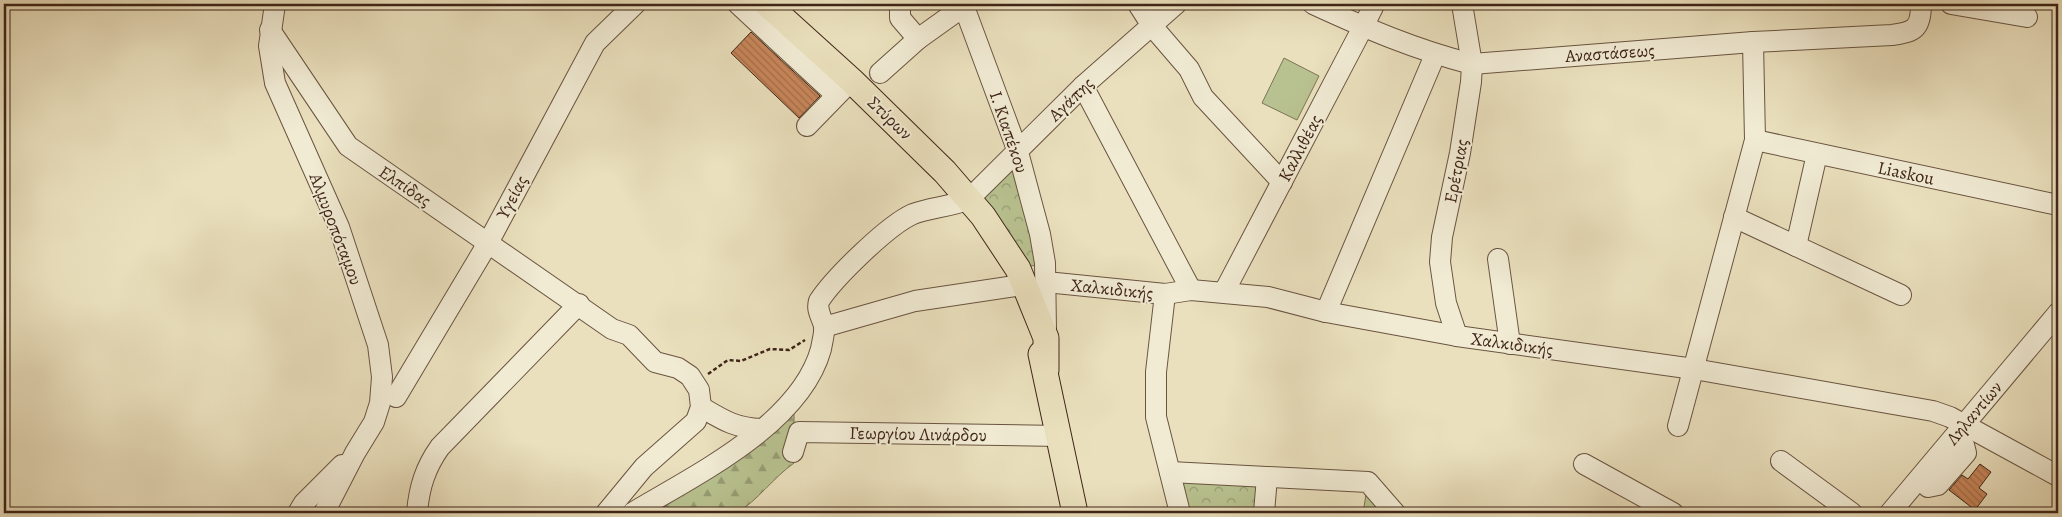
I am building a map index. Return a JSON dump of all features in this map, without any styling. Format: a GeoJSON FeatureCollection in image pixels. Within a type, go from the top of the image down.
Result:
{"type":"FeatureCollection","features":[{"type":"Feature","properties":{"kind":"main road","name":"Στύρων"},"geometry":{"type":"LineString","coordinates":[[767,4],[844,88],[945,172],[969,199],[1002,242],[1018,269],[1046,329],[1046,370]]}},
{"type":"Feature","properties":{"kind":"main road","name":"Στύρων"},"geometry":{"type":"LineString","coordinates":[[1002,242],[1015,286],[1034,332],[1046,370],[1075,513]]}},
{"type":"Feature","properties":{"kind":"street","name":"Αλμυροπόταμου"},"geometry":{"type":"LineString","coordinates":[[275,4],[270,30],[270,64],[274,83],[339,227],[378,346],[382,377],[380,403],[374,422],[355,453]]}},
{"type":"Feature","properties":{"kind":"street","name":"Υγείας"},"geometry":{"type":"LineString","coordinates":[[396,397],[488,243],[595,43],[635,4]]}},
{"type":"Feature","properties":{"kind":"street"},"geometry":{"type":"LineString","coordinates":[[738,4],[844,88],[807,126]]}},
{"type":"Feature","properties":{"kind":"street"},"geometry":{"type":"LineString","coordinates":[[900,4],[900,18],[918,39]]}},
{"type":"Feature","properties":{"kind":"street"},"geometry":{"type":"LineString","coordinates":[[880,73],[918,39],[965,4]]}},
{"type":"Feature","properties":{"kind":"street","name":"Ι. Κιαπέκου"},"geometry":{"type":"LineString","coordinates":[[965,4],[1018,152],[1040,234],[1045,263],[1046,329]]}},
{"type":"Feature","properties":{"kind":"street"},"geometry":{"type":"LineString","coordinates":[[1138,4],[1152,26],[1189,69],[1203,97],[1282,182]]}},
{"type":"Feature","properties":{"kind":"street","name":"Αγάπης"},"geometry":{"type":"LineString","coordinates":[[969,199],[1083,86],[1176,4]]}},
{"type":"Feature","properties":{"kind":"street","name":"Αναστάσεως"},"geometry":{"type":"LineString","coordinates":[[1313,4],[1363,27],[1435,55],[1472,64],[1753,42],[1892,35],[1905,33],[1917,27],[1921,20],[1921,4]]}},
{"type":"Feature","properties":{"kind":"street","name":"Καλλιθέας"},"geometry":{"type":"LineString","coordinates":[[1224,292],[1363,27],[1373,7],[1372,4]]}},
{"type":"Feature","properties":{"kind":"street","name":"Ερέτριας"},"geometry":{"type":"LineString","coordinates":[[1457,336],[1446,303],[1440,262],[1442,236],[1451,201],[1469,106],[1472,64],[1462,4]]}},
{"type":"Feature","properties":{"kind":"street"},"geometry":{"type":"LineString","coordinates":[[1951,4],[2027,17]]}},
{"type":"Feature","properties":{"kind":"street","name":"Ελπίδας"},"geometry":{"type":"LineString","coordinates":[[270,30],[348,146],[579,304],[612,329],[629,335],[655,362],[678,368],[690,376],[696,385]]}},
{"type":"Feature","properties":{"kind":"street"},"geometry":{"type":"LineString","coordinates":[[1678,426],[1754,140],[1753,42]]}},
{"type":"Feature","properties":{"kind":"street"},"geometry":{"type":"LineString","coordinates":[[1326,312],[1435,55]]}},
{"type":"Feature","properties":{"kind":"street"},"geometry":{"type":"LineString","coordinates":[[1083,86],[1191,290]]}},
{"type":"Feature","properties":{"kind":"street","name":"Liaskou"},"geometry":{"type":"LineString","coordinates":[[1754,140],[2058,205]]}},
{"type":"Feature","properties":{"kind":"street"},"geometry":{"type":"LineString","coordinates":[[1796,246],[1817,154]]}},
{"type":"Feature","properties":{"kind":"street"},"geometry":{"type":"LineString","coordinates":[[632,513],[739,447],[761,429],[798,393],[814,366],[823,333],[817,307],[822,296],[883,234],[900,221],[915,214],[955,205],[969,199]]}},
{"type":"Feature","properties":{"kind":"street"},"geometry":{"type":"LineString","coordinates":[[1734,217],[1900,295]]}},
{"type":"Feature","properties":{"kind":"street"},"geometry":{"type":"LineString","coordinates":[[1498,258],[1510,344]]}},
{"type":"Feature","properties":{"kind":"street","name":"Ι. Κιαπέκου"},"geometry":{"type":"LineString","coordinates":[[1045,263],[1056,283]]}},
{"type":"Feature","properties":{"kind":"street"},"geometry":{"type":"LineString","coordinates":[[1046,329],[1057,302],[1056,283]]}},
{"type":"Feature","properties":{"kind":"street","name":"Χαλκιδικής"},"geometry":{"type":"LineString","coordinates":[[1056,283],[1165,294],[1191,290],[1268,297],[1326,312],[1457,336],[1694,368],[1933,411],[1964,424],[2058,476]]}},
{"type":"Feature","properties":{"kind":"street"},"geometry":{"type":"LineString","coordinates":[[823,333],[915,301],[1015,286]]}},
{"type":"Feature","properties":{"kind":"street"},"geometry":{"type":"LineString","coordinates":[[1165,294],[1156,372],[1156,417],[1180,513]]}},
{"type":"Feature","properties":{"kind":"street"},"geometry":{"type":"LineString","coordinates":[[417,513],[421,484],[432,459],[440,447],[579,304]]}},
{"type":"Feature","properties":{"kind":"street","name":"Ληλαντίων"},"geometry":{"type":"LineString","coordinates":[[1890,513],[2058,313]]}},
{"type":"Feature","properties":{"kind":"street"},"geometry":{"type":"LineString","coordinates":[[606,513],[644,467],[696,421],[701,407],[699,390],[696,385]]}},
{"type":"Feature","properties":{"kind":"street"},"geometry":{"type":"LineString","coordinates":[[701,407],[728,423],[742,428],[761,429]]}},
{"type":"Feature","properties":{"kind":"street","name":"Γεωργίου Λινάρδου"},"geometry":{"type":"LineString","coordinates":[[793,452],[799,432],[1059,436]]}},
{"type":"Feature","properties":{"kind":"street"},"geometry":{"type":"LineString","coordinates":[[1928,487],[1938,485],[1966,453],[1964,445]]}},
{"type":"Feature","properties":{"kind":"street"},"geometry":{"type":"LineString","coordinates":[[304,510],[355,453]]}},
{"type":"Feature","properties":{"kind":"street"},"geometry":{"type":"LineString","coordinates":[[324,513],[355,453]]}},
{"type":"Feature","properties":{"kind":"street"},"geometry":{"type":"LineString","coordinates":[[1781,461],[1852,513]]}},
{"type":"Feature","properties":{"kind":"street"},"geometry":{"type":"LineString","coordinates":[[1584,464],[1673,513]]}},
{"type":"Feature","properties":{"kind":"street"},"geometry":{"type":"LineString","coordinates":[[1170,472],[1267,477],[1374,496],[1395,513]]}},
{"type":"Feature","properties":{"kind":"street"},"geometry":{"type":"LineString","coordinates":[[1264,513],[1267,477]]}},
{"type":"Feature","properties":{"kind":"path"},"geometry":{"type":"LineString","coordinates":[[696,385],[720,364],[728,360],[741,361],[770,349],[789,350],[811,337],[823,333]]}},
{"type":"Feature","properties":{"kind":"green space"},"geometry":{"type":"Polygon","coordinates":[[[1284,58],[1319,76],[1297,120],[1262,103],[1284,58]]]}},
{"type":"Feature","properties":{"kind":"green space"},"geometry":{"type":"Polygon","coordinates":[[[1018,152],[1045,263],[1018,269],[969,199],[1018,152]]]}},
{"type":"Feature","properties":{"kind":"green space"},"geometry":{"type":"Polygon","coordinates":[[[794,409],[794,463],[745,508],[737,513],[649,513],[745,454],[779,426],[794,409]]]}},
{"type":"Feature","properties":{"kind":"green space"},"geometry":{"type":"Polygon","coordinates":[[[1170,472],[1267,477],[1264,513],[1180,513],[1170,472]]]}},
{"type":"Feature","properties":{"kind":"green space"},"geometry":{"type":"Polygon","coordinates":[[[1368,482],[1395,513],[1363,513],[1368,482]]]}},
{"type":"Feature","properties":{"kind":"building"},"geometry":{"type":"Polygon","coordinates":[[[751,32],[820,96],[799,118],[731,53],[751,32]]]}},
{"type":"Feature","properties":{"kind":"building"},"geometry":{"type":"Polygon","coordinates":[[[1980,464],[1991,472],[1979,488],[1987,494],[1975,510],[1949,490],[1962,475],[1968,479],[1980,464]]]}}]}
